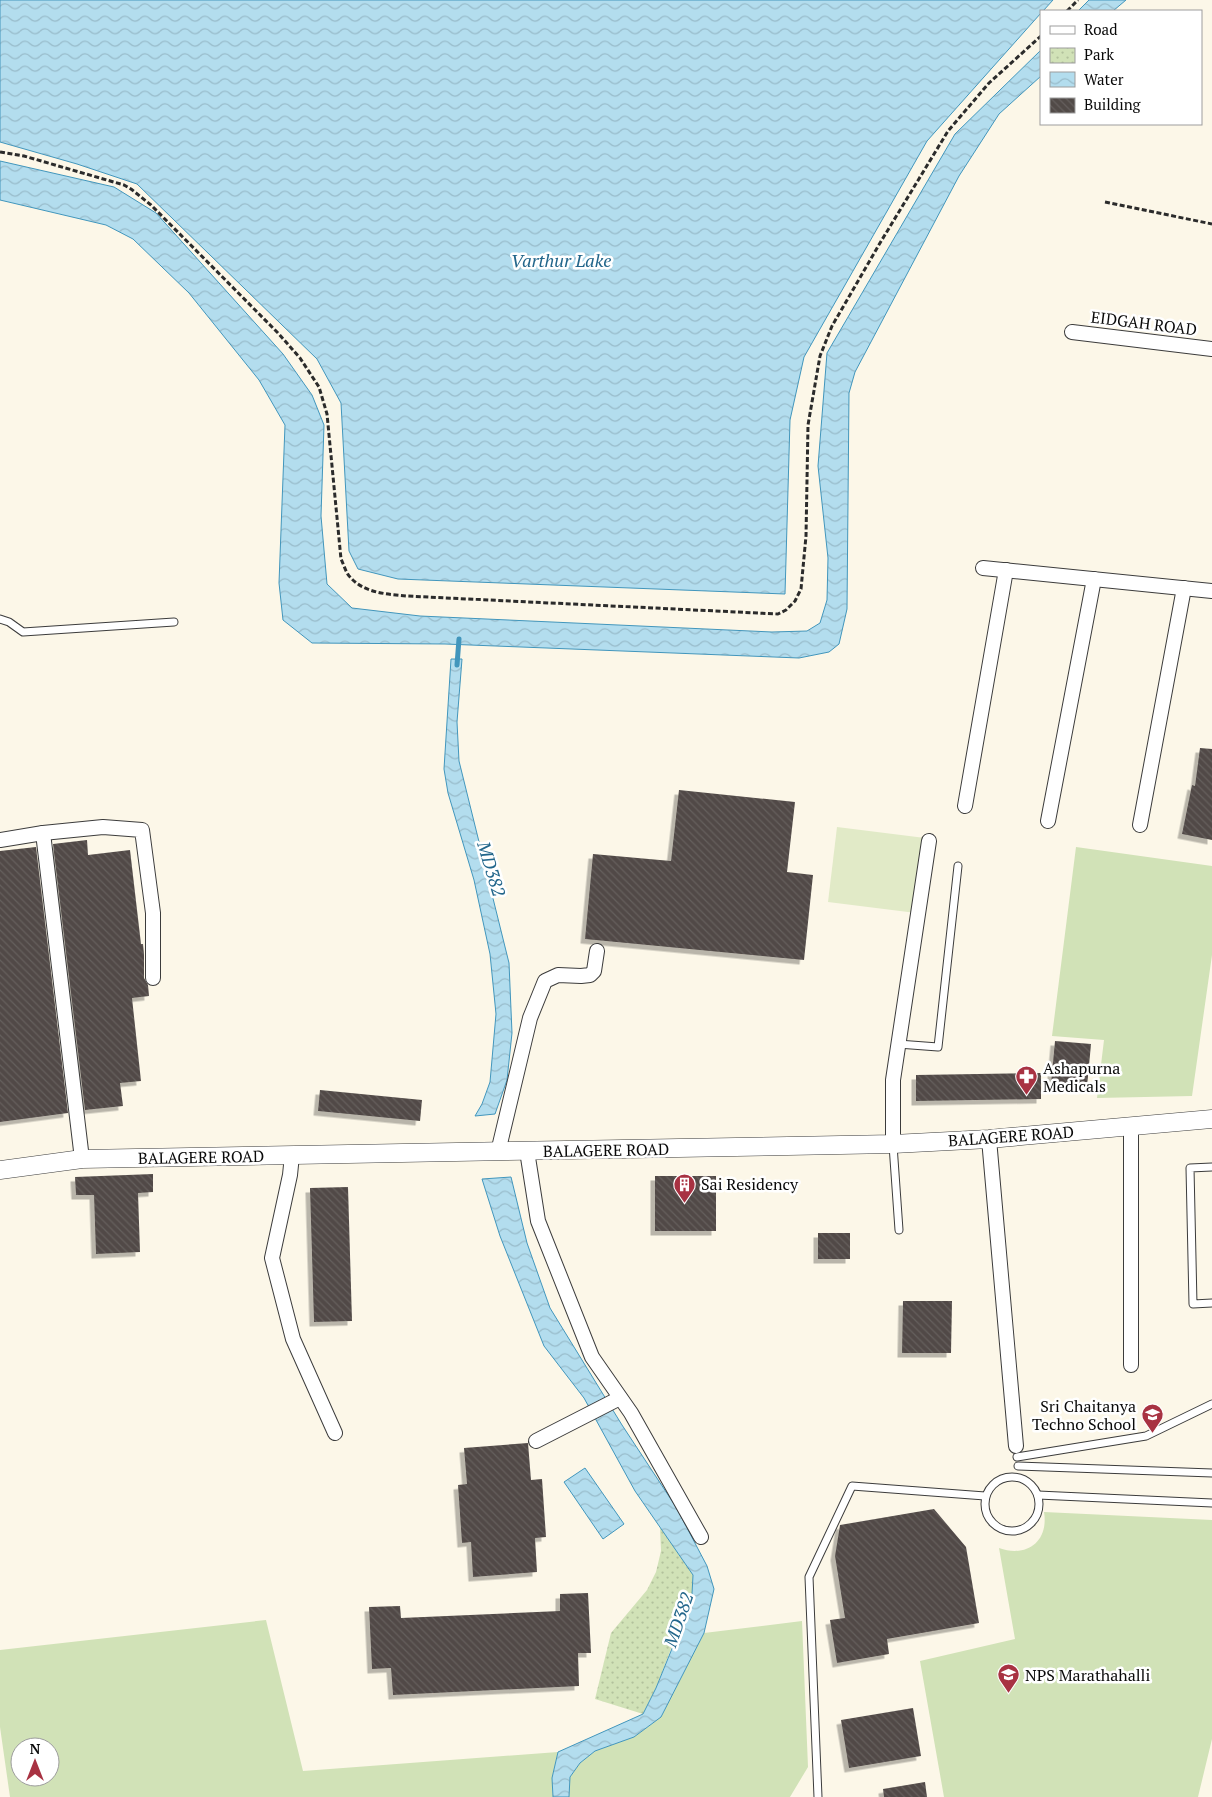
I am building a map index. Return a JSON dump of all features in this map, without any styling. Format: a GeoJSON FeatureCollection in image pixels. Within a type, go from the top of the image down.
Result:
{"type":"FeatureCollection","features":[{"type":"Feature","properties":{"kind":"street","name":"EIDGAH ROAD"},"geometry":{"type":"LineString","coordinates":[[1072,332],[1212,349]]}},
{"type":"Feature","properties":{"kind":"street"},"geometry":{"type":"LineString","coordinates":[[983,568],[1212,591]]}},
{"type":"Feature","properties":{"kind":"street"},"geometry":{"type":"LineString","coordinates":[[965,806],[1006,570]]}},
{"type":"Feature","properties":{"kind":"street"},"geometry":{"type":"LineString","coordinates":[[1048,821],[1094,579]]}},
{"type":"Feature","properties":{"kind":"street"},"geometry":{"type":"LineString","coordinates":[[1140,825],[1184,588]]}},
{"type":"Feature","properties":{"kind":"street"},"geometry":{"type":"LineString","coordinates":[[0,840],[43,832],[102,826],[142,830],[153,913],[153,978]]}},
{"type":"Feature","properties":{"kind":"street"},"geometry":{"type":"LineString","coordinates":[[43,832],[82,1159]]}},
{"type":"Feature","properties":{"kind":"street"},"geometry":{"type":"LineString","coordinates":[[893,1144],[893,1080],[929,841]]}},
{"type":"Feature","properties":{"kind":"street"},"geometry":{"type":"LineString","coordinates":[[498,1152],[530,1018],[545,981],[558,975],[590,975],[594,971],[597,951]]}},
{"type":"Feature","properties":{"kind":"street","name":"BALAGERE ROAD"},"geometry":{"type":"LineString","coordinates":[[0,1170],[82,1159],[893,1144],[989,1139],[1212,1120]]}},
{"type":"Feature","properties":{"kind":"street"},"geometry":{"type":"LineString","coordinates":[[1131,1126],[1131,1365]]}},
{"type":"Feature","properties":{"kind":"street"},"geometry":{"type":"LineString","coordinates":[[989,1139],[1017,1452]]}},
{"type":"Feature","properties":{"kind":"street"},"geometry":{"type":"LineString","coordinates":[[527,1151],[538,1221],[592,1357],[616,1400],[631,1413],[701,1537]]}},
{"type":"Feature","properties":{"kind":"street"},"geometry":{"type":"LineString","coordinates":[[292,1155],[290,1175],[272,1258],[292,1339],[335,1433]]}},
{"type":"Feature","properties":{"kind":"street"},"geometry":{"type":"LineString","coordinates":[[536,1441],[616,1400]]}},
{"type":"Feature","properties":{"kind":"lane"},"geometry":{"type":"LineString","coordinates":[[0,619],[9,622],[23,632],[174,622]]}},
{"type":"Feature","properties":{"kind":"lane"},"geometry":{"type":"LineString","coordinates":[[898,1044],[938,1047],[958,866]]}},
{"type":"Feature","properties":{"kind":"lane"},"geometry":{"type":"LineString","coordinates":[[893,1144],[899,1230]]}},
{"type":"Feature","properties":{"kind":"lane"},"geometry":{"type":"LineString","coordinates":[[1212,1167],[1190,1168],[1193,1304],[1212,1303]]}},
{"type":"Feature","properties":{"kind":"lane"},"geometry":{"type":"LineString","coordinates":[[1019,1478],[1017,1452],[1146,1436],[1212,1404]]}},
{"type":"Feature","properties":{"kind":"lane"},"geometry":{"type":"LineString","coordinates":[[1018,1466],[1212,1473]]}},
{"type":"Feature","properties":{"kind":"lane"},"geometry":{"type":"LineString","coordinates":[[1007,1477],[1019,1478],[1026,1480],[1033,1486],[1038,1495],[1040,1504],[1038,1514],[1026,1528],[1017,1532],[1008,1532],[999,1529],[991,1523],[986,1515],[984,1506],[985,1496],[990,1487],[997,1481],[1007,1477]]}},
{"type":"Feature","properties":{"kind":"lane"},"geometry":{"type":"LineString","coordinates":[[818,1797],[809,1577],[852,1486],[985,1496]]}},
{"type":"Feature","properties":{"kind":"lane"},"geometry":{"type":"LineString","coordinates":[[1038,1495],[1212,1503]]}},
{"type":"Feature","properties":{"kind":"path"},"geometry":{"type":"LineString","coordinates":[[1068,10],[1078,0]]}},
{"type":"Feature","properties":{"kind":"path"},"geometry":{"type":"LineString","coordinates":[[0,152],[24,156],[124,185],[131,189],[152,205],[278,333],[300,358],[318,387],[327,414],[341,559],[349,577],[362,587],[380,593],[406,596],[778,614],[795,601],[801,589],[806,536],[808,425],[820,356],[832,326],[948,131],[989,83],[1040,37]]}},
{"type":"Feature","properties":{"kind":"path"},"geometry":{"type":"LineString","coordinates":[[1105,202],[1212,224]]}},
{"type":"Feature","properties":{"kind":"green space"},"geometry":{"type":"Polygon","coordinates":[[[837,827],[925,838],[916,913],[828,902],[837,827]]]}},
{"type":"Feature","properties":{"kind":"green space"},"geometry":{"type":"Polygon","coordinates":[[[1076,847],[1212,866],[1212,955],[1192,1096],[1097,1098],[1104,1040],[1052,1036],[1076,847]]]}},
{"type":"Feature","properties":{"kind":"green space"},"geometry":{"type":"Polygon","coordinates":[[[1044,1512],[1212,1520],[1212,1739],[1198,1797],[944,1797],[920,1661],[1015,1639],[999,1548],[1018,1551],[1034,1545],[1043,1532],[1045,1523],[1044,1512]]]}},
{"type":"Feature","properties":{"kind":"green space"},"geometry":{"type":"Polygon","coordinates":[[[660,1527],[693,1575],[692,1594],[656,1688],[643,1714],[595,1699],[611,1633],[647,1590],[656,1572],[661,1551],[660,1527]]]}},
{"type":"Feature","properties":{"kind":"green space"},"geometry":{"type":"Polygon","coordinates":[[[266,1620],[303,1771],[558,1752],[552,1778],[553,1797],[10,1797],[0,1727],[0,1650],[266,1620]]]}},
{"type":"Feature","properties":{"kind":"green space"},"geometry":{"type":"Polygon","coordinates":[[[802,1621],[808,1767],[790,1797],[569,1797],[570,1777],[580,1763],[595,1751],[634,1737],[661,1717],[704,1633],[802,1621]]]}},
{"type":"Feature","properties":{"kind":"water","name":"Varthur Lake"},"geometry":{"type":"Polygon","coordinates":[[[0,0],[1053,0],[1044,10],[1040,10],[1040,14],[927,141],[804,357],[790,420],[785,594],[398,579],[358,569],[349,551],[341,403],[317,359],[137,184],[77,164],[0,142],[0,0]]]}},
{"type":"Feature","properties":{"kind":"water"},"geometry":{"type":"Polygon","coordinates":[[[1089,0],[1126,0],[1114,10],[1079,10],[1089,0]]]}},
{"type":"Feature","properties":{"kind":"water"},"geometry":{"type":"Polygon","coordinates":[[[1040,51],[1040,77],[999,114],[959,176],[855,372],[849,393],[847,609],[839,644],[829,652],[799,658],[445,644],[312,643],[283,620],[279,583],[285,425],[259,380],[189,293],[133,239],[106,225],[0,200],[0,161],[114,187],[156,213],[283,354],[312,395],[324,425],[321,516],[327,584],[352,608],[420,616],[772,632],[807,631],[820,623],[827,600],[828,558],[818,466],[827,353],[955,134],[1040,51]]]}},
{"type":"Feature","properties":{"kind":"water"},"geometry":{"type":"Polygon","coordinates":[[[451,659],[462,659],[457,722],[459,761],[509,963],[512,1033],[507,1080],[495,1114],[475,1116],[482,1104],[490,1082],[496,1014],[490,954],[474,880],[448,793],[444,769],[451,659]]]}},
{"type":"Feature","properties":{"kind":"water"},"geometry":{"type":"Polygon","coordinates":[[[511,1177],[527,1243],[550,1308],[622,1425],[676,1507],[707,1566],[714,1589],[704,1633],[661,1717],[634,1737],[595,1751],[580,1763],[570,1777],[569,1797],[553,1797],[552,1778],[558,1752],[643,1714],[656,1688],[684,1619],[692,1594],[693,1575],[635,1491],[584,1398],[544,1346],[500,1236],[482,1179],[511,1177]]]}},
{"type":"Feature","properties":{"kind":"water"},"geometry":{"type":"Polygon","coordinates":[[[585,1468],[624,1524],[603,1539],[564,1482],[585,1468]]]}},
{"type":"Feature","properties":{"kind":"building"},"geometry":{"type":"Polygon","coordinates":[[[1200,748],[1212,749],[1212,840],[1182,834],[1192,785],[1195,786],[1200,748]]]}},
{"type":"Feature","properties":{"kind":"building"},"geometry":{"type":"Polygon","coordinates":[[[679,790],[795,802],[787,872],[813,875],[804,960],[585,939],[593,854],[671,861],[679,790]]]}},
{"type":"Feature","properties":{"kind":"building"},"geometry":{"type":"Polygon","coordinates":[[[87,840],[88,855],[130,850],[141,944],[143,944],[144,978],[148,985],[149,996],[132,998],[141,1081],[120,1083],[123,1106],[85,1110],[53,844],[87,840]]]}},
{"type":"Feature","properties":{"kind":"building"},"geometry":{"type":"Polygon","coordinates":[[[36,847],[68,1113],[0,1122],[0,851],[36,847]]]}},
{"type":"Feature","properties":{"kind":"building"},"geometry":{"type":"Polygon","coordinates":[[[1055,1041],[1091,1044],[1087,1087],[1051,1084],[1055,1041]]]}},
{"type":"Feature","properties":{"kind":"building"},"geometry":{"type":"Polygon","coordinates":[[[1041,1073],[1041,1099],[916,1101],[916,1075],[1041,1073]]]}},
{"type":"Feature","properties":{"kind":"building"},"geometry":{"type":"Polygon","coordinates":[[[320,1090],[422,1100],[420,1121],[318,1111],[320,1090]]]}},
{"type":"Feature","properties":{"kind":"building"},"geometry":{"type":"Polygon","coordinates":[[[153,1174],[153,1192],[138,1193],[140,1252],[96,1254],[94,1195],[76,1195],[75,1177],[153,1174]]]}},
{"type":"Feature","properties":{"kind":"building","name":"Sai Residency"},"geometry":{"type":"Polygon","coordinates":[[[655,1176],[716,1176],[716,1231],[655,1231],[655,1176]]]}},
{"type":"Feature","properties":{"kind":"building"},"geometry":{"type":"Polygon","coordinates":[[[348,1187],[352,1321],[314,1322],[310,1188],[348,1187]]]}},
{"type":"Feature","properties":{"kind":"building"},"geometry":{"type":"Polygon","coordinates":[[[818,1233],[850,1233],[850,1259],[818,1259],[818,1233]]]}},
{"type":"Feature","properties":{"kind":"building"},"geometry":{"type":"Polygon","coordinates":[[[903,1301],[952,1301],[951,1353],[902,1353],[903,1301]]]}},
{"type":"Feature","properties":{"kind":"building"},"geometry":{"type":"Polygon","coordinates":[[[528,1443],[531,1480],[542,1479],[546,1537],[535,1538],[537,1572],[473,1577],[471,1542],[462,1543],[458,1485],[467,1484],[464,1448],[528,1443]]]}},
{"type":"Feature","properties":{"kind":"building"},"geometry":{"type":"Polygon","coordinates":[[[934,1509],[966,1547],[979,1623],[887,1639],[889,1654],[837,1663],[830,1620],[845,1618],[835,1556],[840,1525],[934,1509]]]}},
{"type":"Feature","properties":{"kind":"building"},"geometry":{"type":"Polygon","coordinates":[[[588,1593],[591,1653],[578,1653],[579,1686],[393,1695],[391,1668],[372,1669],[369,1607],[400,1606],[401,1618],[560,1611],[560,1594],[588,1593]]]}},
{"type":"Feature","properties":{"kind":"building"},"geometry":{"type":"Polygon","coordinates":[[[913,1708],[921,1756],[849,1768],[841,1720],[913,1708]]]}},
{"type":"Feature","properties":{"kind":"building"},"geometry":{"type":"Polygon","coordinates":[[[925,1782],[927,1797],[884,1797],[883,1789],[925,1782]]]}},
{"type":"Feature","properties":{"kind":"waterway","name":"MD382"},"geometry":{"type":"LineString","coordinates":[[457,665],[459,639]]}},
{"type":"Feature","properties":{"kind":"place","name":"Ashapurna Medicals"},"geometry":{"type":"Point","coordinates":[1027,1096]}},
{"type":"Feature","properties":{"kind":"place","name":"Sai Residency"},"geometry":{"type":"Point","coordinates":[685,1203]}},
{"type":"Feature","properties":{"kind":"place","name":"Sri Chaitanya Techno School"},"geometry":{"type":"Point","coordinates":[1152,1434]}},
{"type":"Feature","properties":{"kind":"place","name":"NPS Marathahalli"},"geometry":{"type":"Point","coordinates":[1009,1694]}}]}
